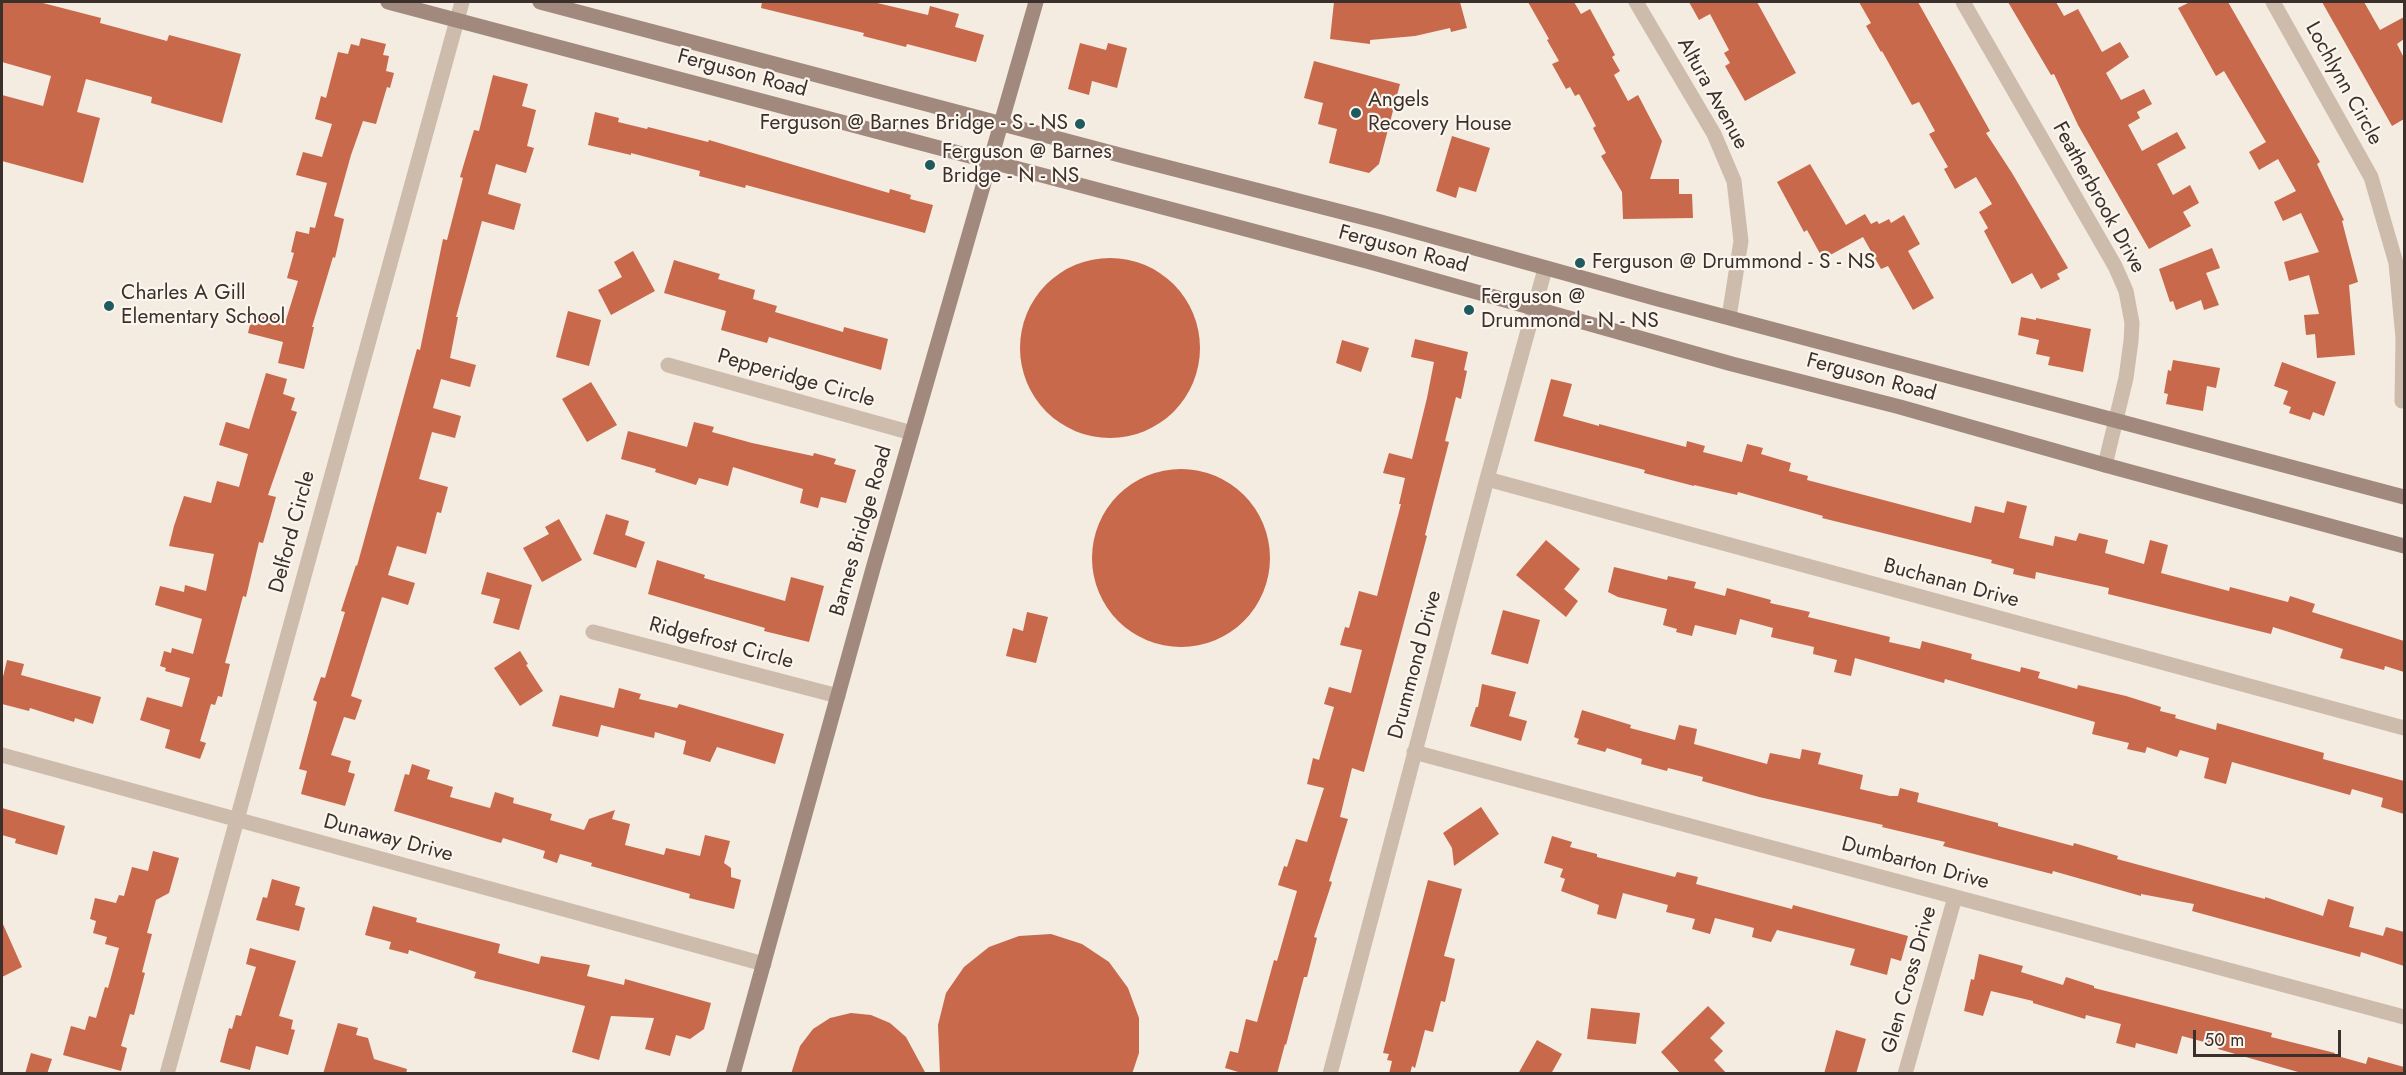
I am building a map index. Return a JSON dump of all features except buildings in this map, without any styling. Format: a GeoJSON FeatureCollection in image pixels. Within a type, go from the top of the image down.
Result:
{"type":"FeatureCollection","features":[{"type":"Feature","properties":{"kind":"main road","name":"Ferguson Road"},"geometry":{"type":"LineString","coordinates":[[388,2],[991,161],[2404,546]]}},
{"type":"Feature","properties":{"kind":"main road","name":"Ferguson Road"},"geometry":{"type":"LineString","coordinates":[[540,2],[1381,222],[1545,269],[2404,496]]}},
{"type":"Feature","properties":{"kind":"main road","name":"Barnes Bridge Road"},"geometry":{"type":"LineString","coordinates":[[733,1074],[912,433],[1036,2]]}},
{"type":"Feature","properties":{"kind":"street","name":"Delford Circle"},"geometry":{"type":"LineString","coordinates":[[167,1074],[462,2]]}},
{"type":"Feature","properties":{"kind":"street","name":"Altura Avenue"},"geometry":{"type":"LineString","coordinates":[[1636,2],[1714,134],[1734,181],[1741,241],[1729,317]]}},
{"type":"Feature","properties":{"kind":"street","name":"Featherbrook Drive"},"geometry":{"type":"LineString","coordinates":[[1964,2],[2115,266],[2126,291],[2132,323],[2131,340],[2126,378],[2105,465]]}},
{"type":"Feature","properties":{"kind":"street","name":"Lochlynn Circle"},"geometry":{"type":"LineString","coordinates":[[2273,2],[2371,177],[2396,263],[2403,338],[2402,401]]}},
{"type":"Feature","properties":{"kind":"street","name":"Drummond Drive"},"geometry":{"type":"LineString","coordinates":[[1330,1074],[1414,752],[1545,269]]}},
{"type":"Feature","properties":{"kind":"street","name":"Pepperidge Circle"},"geometry":{"type":"LineString","coordinates":[[668,365],[912,433]]}},
{"type":"Feature","properties":{"kind":"street","name":"Buchanan Drive"},"geometry":{"type":"LineString","coordinates":[[1487,479],[2404,728]]}},
{"type":"Feature","properties":{"kind":"street","name":"Ridgefrost Circle"},"geometry":{"type":"LineString","coordinates":[[592,632],[838,696]]}},
{"type":"Feature","properties":{"kind":"street","name":"Dumbarton Drive"},"geometry":{"type":"LineString","coordinates":[[1414,752],[2404,1017]]}},
{"type":"Feature","properties":{"kind":"street","name":"Dunaway Drive"},"geometry":{"type":"LineString","coordinates":[[2,755],[764,964]]}},
{"type":"Feature","properties":{"kind":"street","name":"Glen Cross Drive"},"geometry":{"type":"LineString","coordinates":[[1905,1074],[1955,897]]}},
{"type":"Feature","properties":{"kind":"place","name":"Angels Recovery House"},"geometry":{"type":"Point","coordinates":[1356,113]}},
{"type":"Feature","properties":{"kind":"place","name":"Ferguson @ Barnes Bridge - S - NS"},"geometry":{"type":"Point","coordinates":[1080,124]}},
{"type":"Feature","properties":{"kind":"place","name":"Ferguson @ Barnes Bridge - N - NS"},"geometry":{"type":"Point","coordinates":[930,165]}},
{"type":"Feature","properties":{"kind":"place","name":"Ferguson @ Drummond - S - NS"},"geometry":{"type":"Point","coordinates":[1580,263]}},
{"type":"Feature","properties":{"kind":"place","name":"Charles A Gill Elementary School"},"geometry":{"type":"Point","coordinates":[109,306]}},
{"type":"Feature","properties":{"kind":"place","name":"Ferguson @ Drummond - N - NS"},"geometry":{"type":"Point","coordinates":[1469,310]}}]}
